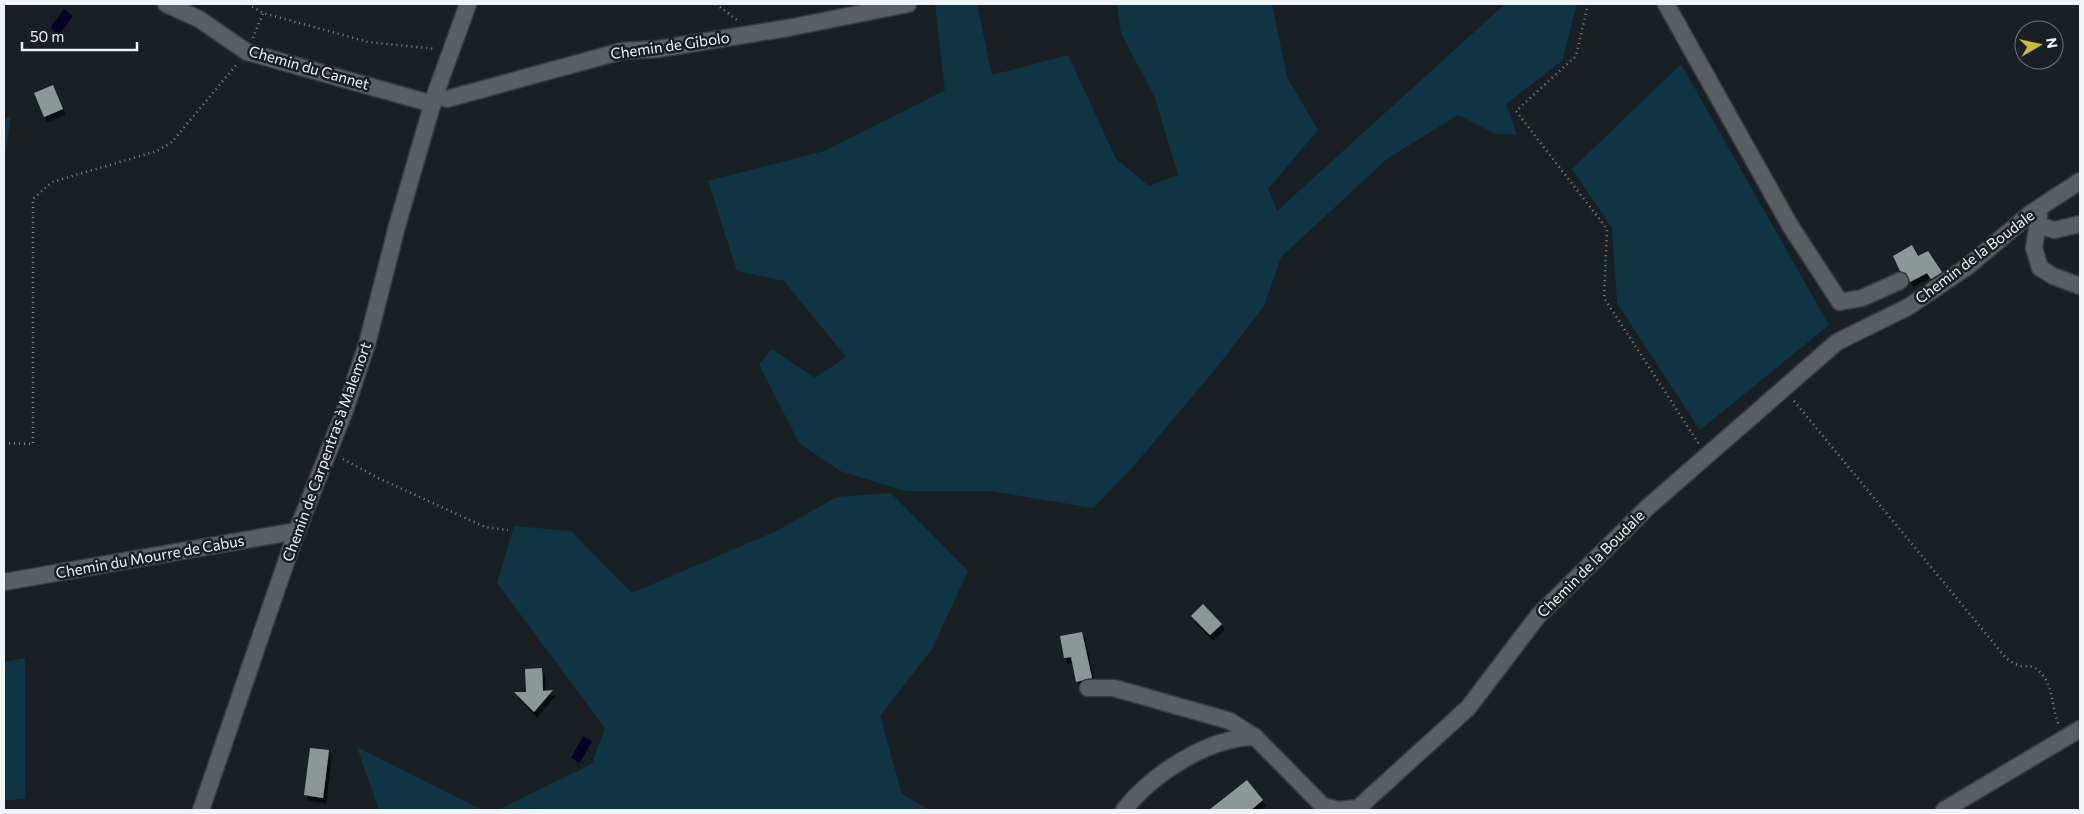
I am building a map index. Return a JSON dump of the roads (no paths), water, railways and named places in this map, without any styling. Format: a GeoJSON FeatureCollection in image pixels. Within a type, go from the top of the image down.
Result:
{"type":"FeatureCollection","features":[{"type":"Feature","properties":{"kind":"street","name":"Chemin du Cannet"},"geometry":{"type":"LineString","coordinates":[[166,4],[199,19],[247,52],[434,100]]}},
{"type":"Feature","properties":{"kind":"street","name":"Chemin de Carpentras à Malemort"},"geometry":{"type":"LineString","coordinates":[[201,810],[297,531],[329,451],[367,344],[397,226],[434,100],[450,50],[468,4]]}},
{"type":"Feature","properties":{"kind":"street","name":"Chemin de Gibolo"},"geometry":{"type":"LineString","coordinates":[[434,100],[447,99],[622,51],[658,49],[908,4]]}},
{"type":"Feature","properties":{"kind":"street"},"geometry":{"type":"LineString","coordinates":[[1666,4],[1791,226],[1840,302],[1862,298],[1900,281]]}},
{"type":"Feature","properties":{"kind":"street","name":"Chemin de la Boudale"},"geometry":{"type":"LineString","coordinates":[[1088,688],[1114,688],[1230,721],[1255,737],[1323,806],[1339,810],[1358,808],[1468,708],[1538,616],[1648,507],[1784,388],[1837,342],[1908,307],[2034,219],[2080,181]]}},
{"type":"Feature","properties":{"kind":"street"},"geometry":{"type":"LineString","coordinates":[[2080,224],[2054,230],[2034,219],[2034,248],[2040,268],[2053,276],[2080,286]]}},
{"type":"Feature","properties":{"kind":"street","name":"Chemin du Mourre de Cabus"},"geometry":{"type":"LineString","coordinates":[[4,582],[297,531]]}},
{"type":"Feature","properties":{"kind":"street"},"geometry":{"type":"LineString","coordinates":[[1944,810],[2074,732]]}},
{"type":"Feature","properties":{"kind":"street"},"geometry":{"type":"LineString","coordinates":[[1124,810],[1130,802],[1176,762],[1239,737],[1255,737]]}}]}
